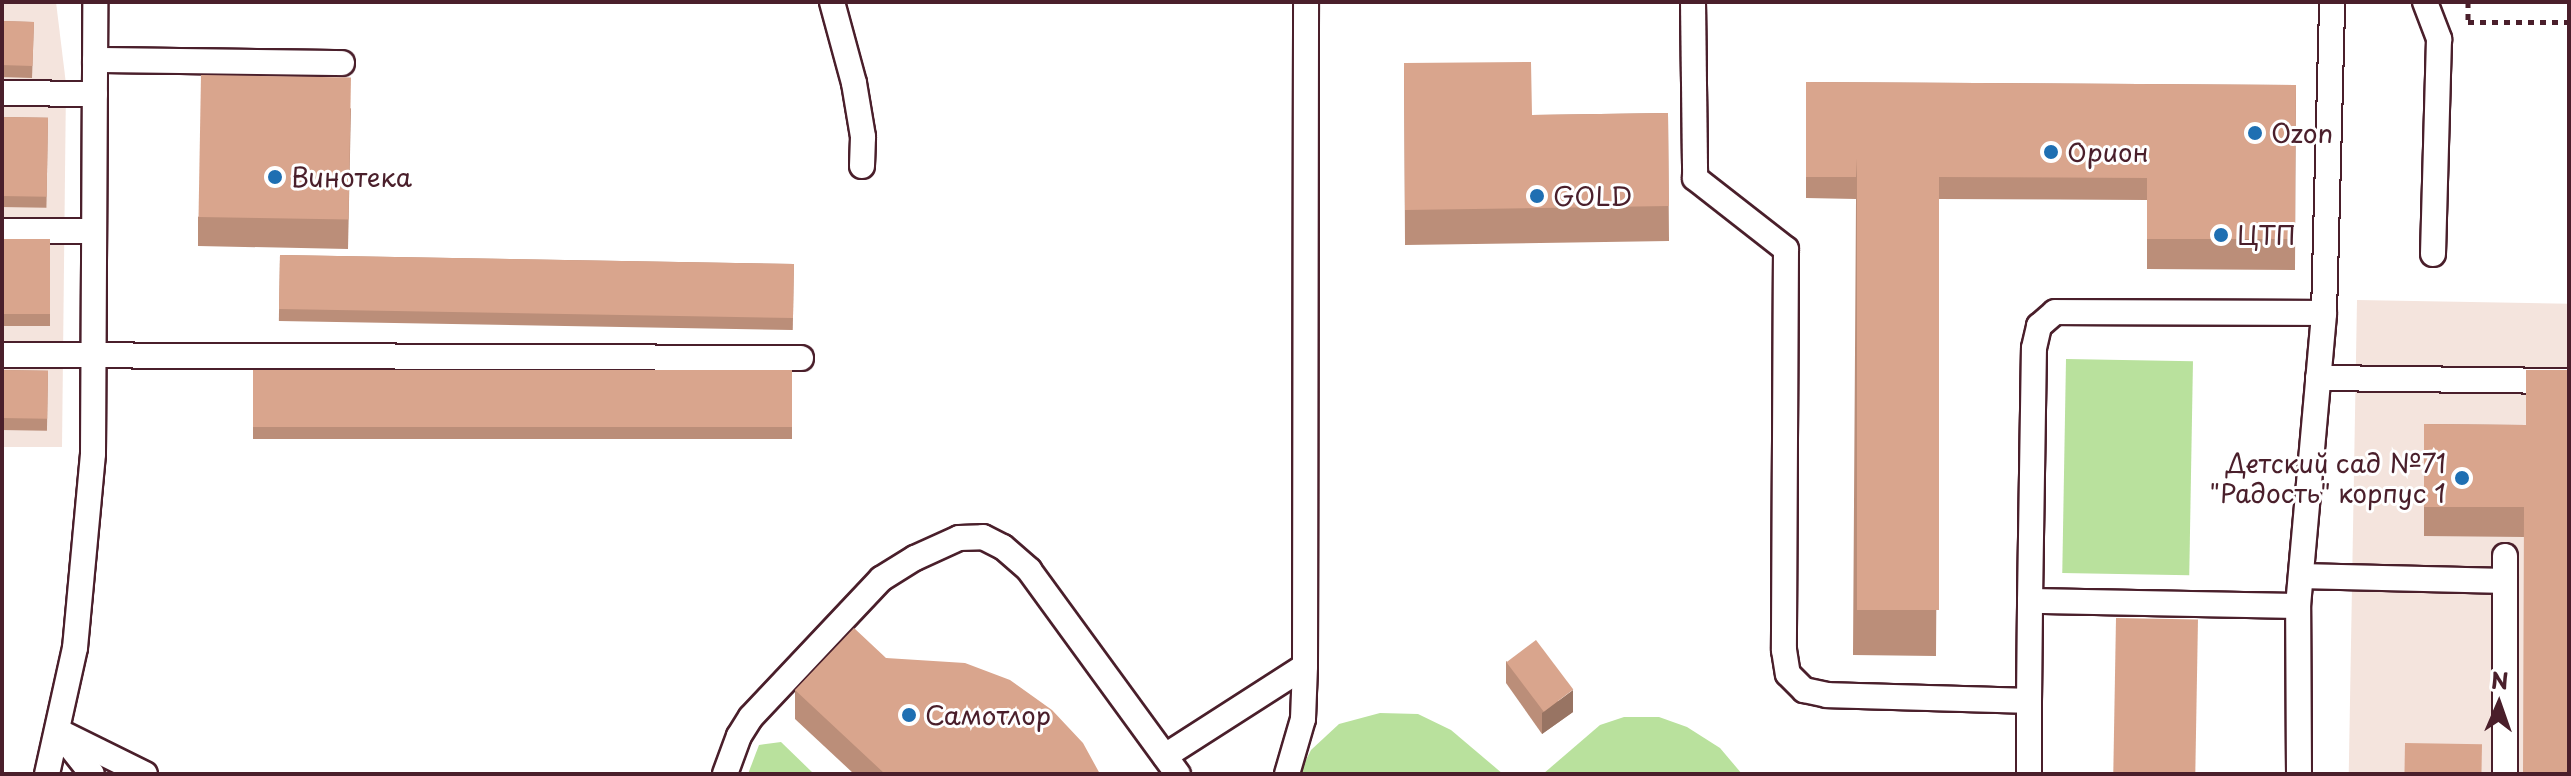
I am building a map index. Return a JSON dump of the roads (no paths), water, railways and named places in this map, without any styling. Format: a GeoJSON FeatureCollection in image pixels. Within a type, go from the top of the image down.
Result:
{"type":"FeatureCollection","features":[{"type":"Feature","properties":{"kind":"lane"},"geometry":{"type":"LineString","coordinates":[[47,774],[75,648],[87,546],[93,454],[95,2]]}},
{"type":"Feature","properties":{"kind":"lane"},"geometry":{"type":"LineString","coordinates":[[832,2],[857,98],[863,137],[862,166]]}},
{"type":"Feature","properties":{"kind":"lane"},"geometry":{"type":"LineString","coordinates":[[1287,774],[1303,719],[1305,666],[1306,2]]}},
{"type":"Feature","properties":{"kind":"lane"},"geometry":{"type":"LineString","coordinates":[[1693,2],[1695,178],[1786,249],[1784,650],[1788,674],[1804,690],[1827,695],[2029,701]]}},
{"type":"Feature","properties":{"kind":"lane"},"geometry":{"type":"LineString","coordinates":[[2299,774],[2298,606],[2324,313],[2332,2]]}},
{"type":"Feature","properties":{"kind":"lane"},"geometry":{"type":"LineString","coordinates":[[2425,2],[2439,39],[2433,254]]}},
{"type":"Feature","properties":{"kind":"lane"},"geometry":{"type":"LineString","coordinates":[[95,60],[342,63]]}},
{"type":"Feature","properties":{"kind":"lane"},"geometry":{"type":"LineString","coordinates":[[2,93],[95,94]]}},
{"type":"Feature","properties":{"kind":"lane"},"geometry":{"type":"LineString","coordinates":[[2,231],[94,231]]}},
{"type":"Feature","properties":{"kind":"lane"},"geometry":{"type":"LineString","coordinates":[[2029,774],[2034,348],[2039,326],[2055,312],[2077,310],[2324,313]]}},
{"type":"Feature","properties":{"kind":"lane"},"geometry":{"type":"LineString","coordinates":[[2,355],[801,358]]}},
{"type":"Feature","properties":{"kind":"lane"},"geometry":{"type":"LineString","coordinates":[[2318,378],[2569,381]]}},
{"type":"Feature","properties":{"kind":"lane"},"geometry":{"type":"LineString","coordinates":[[725,774],[739,736],[751,717],[881,579],[915,558],[959,538],[983,537],[1003,547],[1029,570],[1172,765],[1305,666]]}},
{"type":"Feature","properties":{"kind":"lane"},"geometry":{"type":"LineString","coordinates":[[2505,556],[2505,774]]}},
{"type":"Feature","properties":{"kind":"lane"},"geometry":{"type":"LineString","coordinates":[[2301,576],[2505,581]]}},
{"type":"Feature","properties":{"kind":"lane"},"geometry":{"type":"LineString","coordinates":[[2030,601],[2298,606]]}},
{"type":"Feature","properties":{"kind":"lane"},"geometry":{"type":"LineString","coordinates":[[58,731],[92,774]]}},
{"type":"Feature","properties":{"kind":"lane"},"geometry":{"type":"LineString","coordinates":[[58,731],[145,774]]}},
{"type":"Feature","properties":{"kind":"place","name":"Ozon"},"geometry":{"type":"Point","coordinates":[2255,133]}},
{"type":"Feature","properties":{"kind":"place","name":"Орион"},"geometry":{"type":"Point","coordinates":[2051,152]}},
{"type":"Feature","properties":{"kind":"place","name":"Винотека"},"geometry":{"type":"Point","coordinates":[275,177]}},
{"type":"Feature","properties":{"kind":"place","name":"GOLD"},"geometry":{"type":"Point","coordinates":[1537,196]}},
{"type":"Feature","properties":{"kind":"place","name":"ЦТП"},"geometry":{"type":"Point","coordinates":[2221,235]}},
{"type":"Feature","properties":{"kind":"place","name":"Детский сад №71 \"Радость\" корпус 1"},"geometry":{"type":"Point","coordinates":[2462,478]}},
{"type":"Feature","properties":{"kind":"place","name":"Самотлор"},"geometry":{"type":"Point","coordinates":[909,715]}}]}
